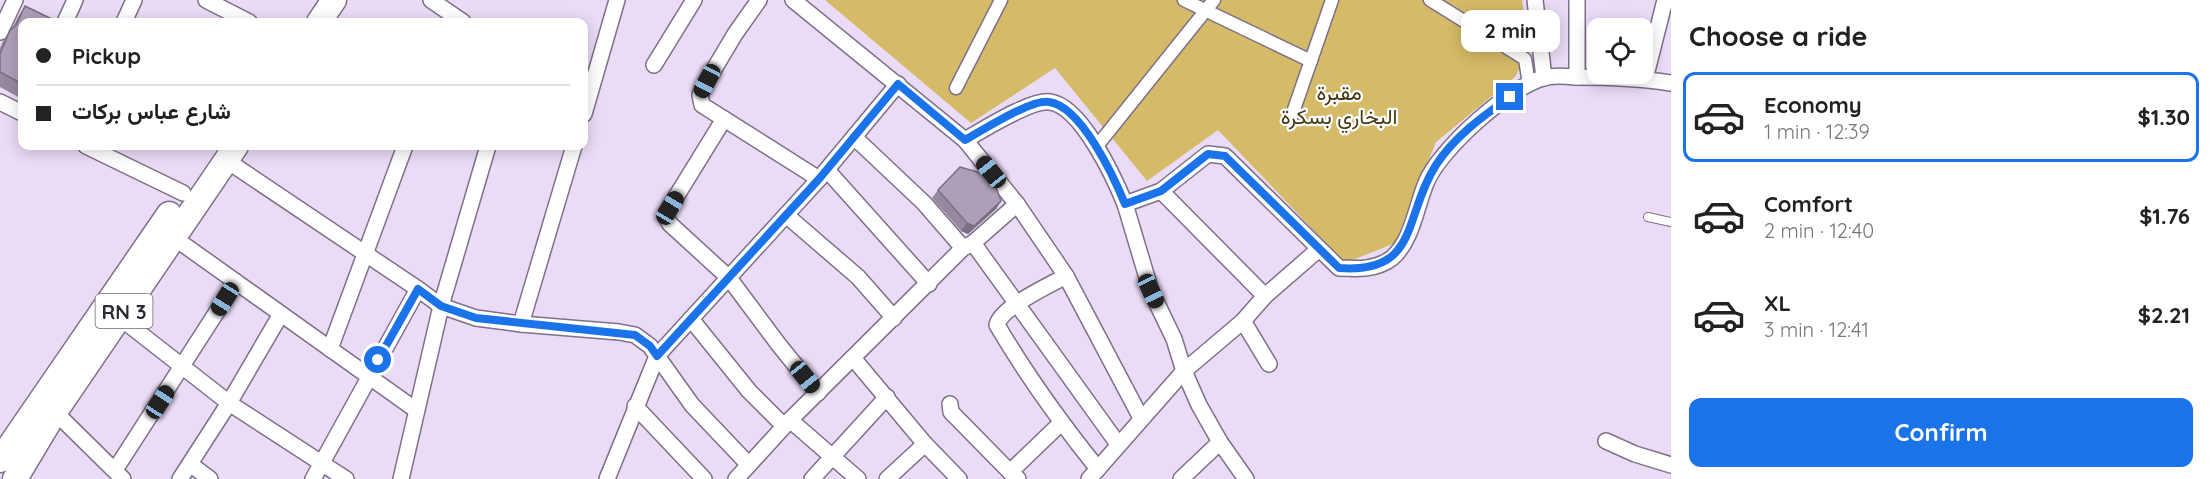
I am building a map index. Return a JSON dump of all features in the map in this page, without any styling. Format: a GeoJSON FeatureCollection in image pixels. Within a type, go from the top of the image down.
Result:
{"type":"FeatureCollection","features":[{"type":"Feature","properties":{"kind":"main road"},"geometry":{"type":"LineString","coordinates":[[303,18],[315,0]]}},
{"type":"Feature","properties":{"kind":"main road"},"geometry":{"type":"LineString","coordinates":[[322,18],[334,0]]}},
{"type":"Feature","properties":{"kind":"main road","name":"RN 3"},"geometry":{"type":"LineString","coordinates":[[0,460],[183,193],[226,150]]}},
{"type":"Feature","properties":{"kind":"main road","name":"RN 3"},"geometry":{"type":"LineString","coordinates":[[15,479],[55,412],[173,237],[226,150]]}},
{"type":"Feature","properties":{"kind":"street"},"geometry":{"type":"LineString","coordinates":[[0,32],[15,0]]}},
{"type":"Feature","properties":{"kind":"street"},"geometry":{"type":"LineString","coordinates":[[66,18],[75,0]]}},
{"type":"Feature","properties":{"kind":"street"},"geometry":{"type":"LineString","coordinates":[[125,18],[134,0]]}},
{"type":"Feature","properties":{"kind":"street"},"geometry":{"type":"LineString","coordinates":[[432,0],[454,18]]}},
{"type":"Feature","properties":{"kind":"street"},"geometry":{"type":"LineString","coordinates":[[588,94],[616,0]]}},
{"type":"Feature","properties":{"kind":"street"},"geometry":{"type":"LineString","coordinates":[[654,65],[694,0]]}},
{"type":"Feature","properties":{"kind":"street"},"geometry":{"type":"LineString","coordinates":[[759,0],[735,34],[700,95],[702,105],[823,175],[929,284]]}},
{"type":"Feature","properties":{"kind":"street"},"geometry":{"type":"LineString","coordinates":[[794,0],[965,140],[1017,204],[1066,276],[1141,418]]}},
{"type":"Feature","properties":{"kind":"street"},"geometry":{"type":"LineString","coordinates":[[956,87],[1001,0]]}},
{"type":"Feature","properties":{"kind":"street"},"geometry":{"type":"LineString","coordinates":[[1184,0],[1311,60]]}},
{"type":"Feature","properties":{"kind":"street"},"geometry":{"type":"LineString","coordinates":[[1097,146],[1214,0]]}},
{"type":"Feature","properties":{"kind":"street"},"geometry":{"type":"LineString","coordinates":[[1290,121],[1332,0]]}},
{"type":"Feature","properties":{"kind":"street"},"geometry":{"type":"LineString","coordinates":[[1430,0],[1525,59],[1529,84]]}},
{"type":"Feature","properties":{"kind":"street"},"geometry":{"type":"LineString","coordinates":[[1535,0],[1544,78]]}},
{"type":"Feature","properties":{"kind":"street"},"geometry":{"type":"LineString","coordinates":[[1577,0],[1577,77]]}},
{"type":"Feature","properties":{"kind":"street"},"geometry":{"type":"LineString","coordinates":[[1653,47],[1665,0]]}},
{"type":"Feature","properties":{"kind":"street"},"geometry":{"type":"LineString","coordinates":[[215,2],[242,18]]}},
{"type":"Feature","properties":{"kind":"street"},"geometry":{"type":"LineString","coordinates":[[1125,204],[1161,191],[1208,154],[1225,156],[1339,268],[1358,269],[1378,266],[1392,257],[1404,243],[1426,181],[1449,147],[1492,110],[1529,84],[1544,78],[1587,77]]}},
{"type":"Feature","properties":{"kind":"street"},"geometry":{"type":"LineString","coordinates":[[1653,80],[1671,83]]}},
{"type":"Feature","properties":{"kind":"street"},"geometry":{"type":"LineString","coordinates":[[607,479],[657,356],[823,175],[898,84]]}},
{"type":"Feature","properties":{"kind":"street"},"geometry":{"type":"LineString","coordinates":[[0,102],[18,111]]}},
{"type":"Feature","properties":{"kind":"street"},"geometry":{"type":"LineString","coordinates":[[965,140],[1033,105],[1049,102],[1063,107],[1092,138],[1125,204],[1151,291],[1174,339],[1184,371],[1199,405],[1220,442],[1246,479]]}},
{"type":"Feature","properties":{"kind":"street"},"geometry":{"type":"LineString","coordinates":[[724,119],[666,213],[666,217],[670,224],[729,278],[818,393]]}},
{"type":"Feature","properties":{"kind":"street"},"geometry":{"type":"LineString","coordinates":[[854,137],[968,246],[1017,303],[1118,444]]}},
{"type":"Feature","properties":{"kind":"street"},"geometry":{"type":"LineString","coordinates":[[94,150],[183,193]]}},
{"type":"Feature","properties":{"kind":"street"},"geometry":{"type":"LineString","coordinates":[[226,150],[441,306],[476,318],[635,335],[650,346],[692,405],[749,465]]}},
{"type":"Feature","properties":{"kind":"street"},"geometry":{"type":"LineString","coordinates":[[330,349],[403,150]]}},
{"type":"Feature","properties":{"kind":"street"},"geometry":{"type":"LineString","coordinates":[[401,479],[441,306],[487,150]]}},
{"type":"Feature","properties":{"kind":"street"},"geometry":{"type":"LineString","coordinates":[[520,324],[573,150]]}},
{"type":"Feature","properties":{"kind":"street"},"geometry":{"type":"LineString","coordinates":[[1161,191],[1265,296]]}},
{"type":"Feature","properties":{"kind":"street"},"geometry":{"type":"LineString","coordinates":[[736,479],[787,423],[894,318],[968,246],[1017,204]]}},
{"type":"Feature","properties":{"kind":"street"},"geometry":{"type":"LineString","coordinates":[[786,215],[858,277],[894,318]]}},
{"type":"Feature","properties":{"kind":"street"},"geometry":{"type":"LineString","coordinates":[[173,237],[416,410]]}},
{"type":"Feature","properties":{"kind":"street"},"geometry":{"type":"LineString","coordinates":[[1066,276],[1017,303],[999,319],[997,325],[1022,367],[1094,474],[1184,371],[1243,321],[1265,296],[1319,249]]}},
{"type":"Feature","properties":{"kind":"street"},"geometry":{"type":"LineString","coordinates":[[55,412],[119,474],[236,282]]}},
{"type":"Feature","properties":{"kind":"street"},"geometry":{"type":"LineString","coordinates":[[313,479],[418,289]]}},
{"type":"Feature","properties":{"kind":"street"},"geometry":{"type":"LineString","coordinates":[[180,479],[229,403],[281,314]]}},
{"type":"Feature","properties":{"kind":"street"},"geometry":{"type":"LineString","coordinates":[[119,317],[229,403],[346,479]]}},
{"type":"Feature","properties":{"kind":"street"},"geometry":{"type":"LineString","coordinates":[[690,319],[749,390],[858,479]]}},
{"type":"Feature","properties":{"kind":"street"},"geometry":{"type":"LineString","coordinates":[[1243,321],[1269,364]]}},
{"type":"Feature","properties":{"kind":"street"},"geometry":{"type":"LineString","coordinates":[[854,358],[925,444],[959,479]]}},
{"type":"Feature","properties":{"kind":"street"},"geometry":{"type":"LineString","coordinates":[[812,479],[887,398]]}},
{"type":"Feature","properties":{"kind":"street"},"geometry":{"type":"LineString","coordinates":[[950,404],[951,412],[1014,475],[1061,423]]}},
{"type":"Feature","properties":{"kind":"street"},"geometry":{"type":"LineString","coordinates":[[635,406],[704,479]]}},
{"type":"Feature","properties":{"kind":"street"},"geometry":{"type":"LineString","coordinates":[[1606,441],[1635,454],[1671,465]]}},
{"type":"Feature","properties":{"kind":"street"},"geometry":{"type":"LineString","coordinates":[[1181,479],[1220,442]]}},
{"type":"Feature","properties":{"kind":"street"},"geometry":{"type":"LineString","coordinates":[[887,479],[925,444]]}},
{"type":"Feature","properties":{"kind":"street"},"geometry":{"type":"LineString","coordinates":[[190,464],[210,479]]}},
{"type":"Feature","properties":{"kind":"lane"},"geometry":{"type":"LineString","coordinates":[[1648,217],[1671,222]]}},
{"type":"Feature","properties":{"kind":"green space","name":"مقبرة البخاري بسكرة"},"geometry":{"type":"Polygon","coordinates":[[[825,0],[1522,0],[1529,51],[1515,77],[1436,142],[1395,243],[1345,263],[1218,130],[1147,181],[1055,68],[971,123],[825,0]]]}},
{"type":"Feature","properties":{"kind":"building"},"geometry":{"type":"Polygon","coordinates":[[[25,6],[50,18],[19,18],[25,6]]]}},
{"type":"Feature","properties":{"kind":"building"},"geometry":{"type":"Polygon","coordinates":[[[18,21],[18,82],[0,72],[0,54],[10,30],[18,21]]]}},
{"type":"Feature","properties":{"kind":"building"},"geometry":{"type":"Polygon","coordinates":[[[960,167],[992,176],[1001,201],[974,226],[967,223],[938,190],[960,167]]]}},
{"type":"Feature","properties":{"kind":"route"},"geometry":{"type":"LineString","coordinates":[[378,360],[418,289],[441,306],[476,318],[635,335],[650,346],[657,356],[819,179],[898,84],[965,140],[1033,105],[1049,102],[1063,107],[1092,138],[1125,204],[1161,191],[1208,154],[1225,156],[1339,268],[1358,269],[1378,266],[1392,257],[1404,243],[1426,181],[1449,147],[1468,129],[1510,97]]}}]}
